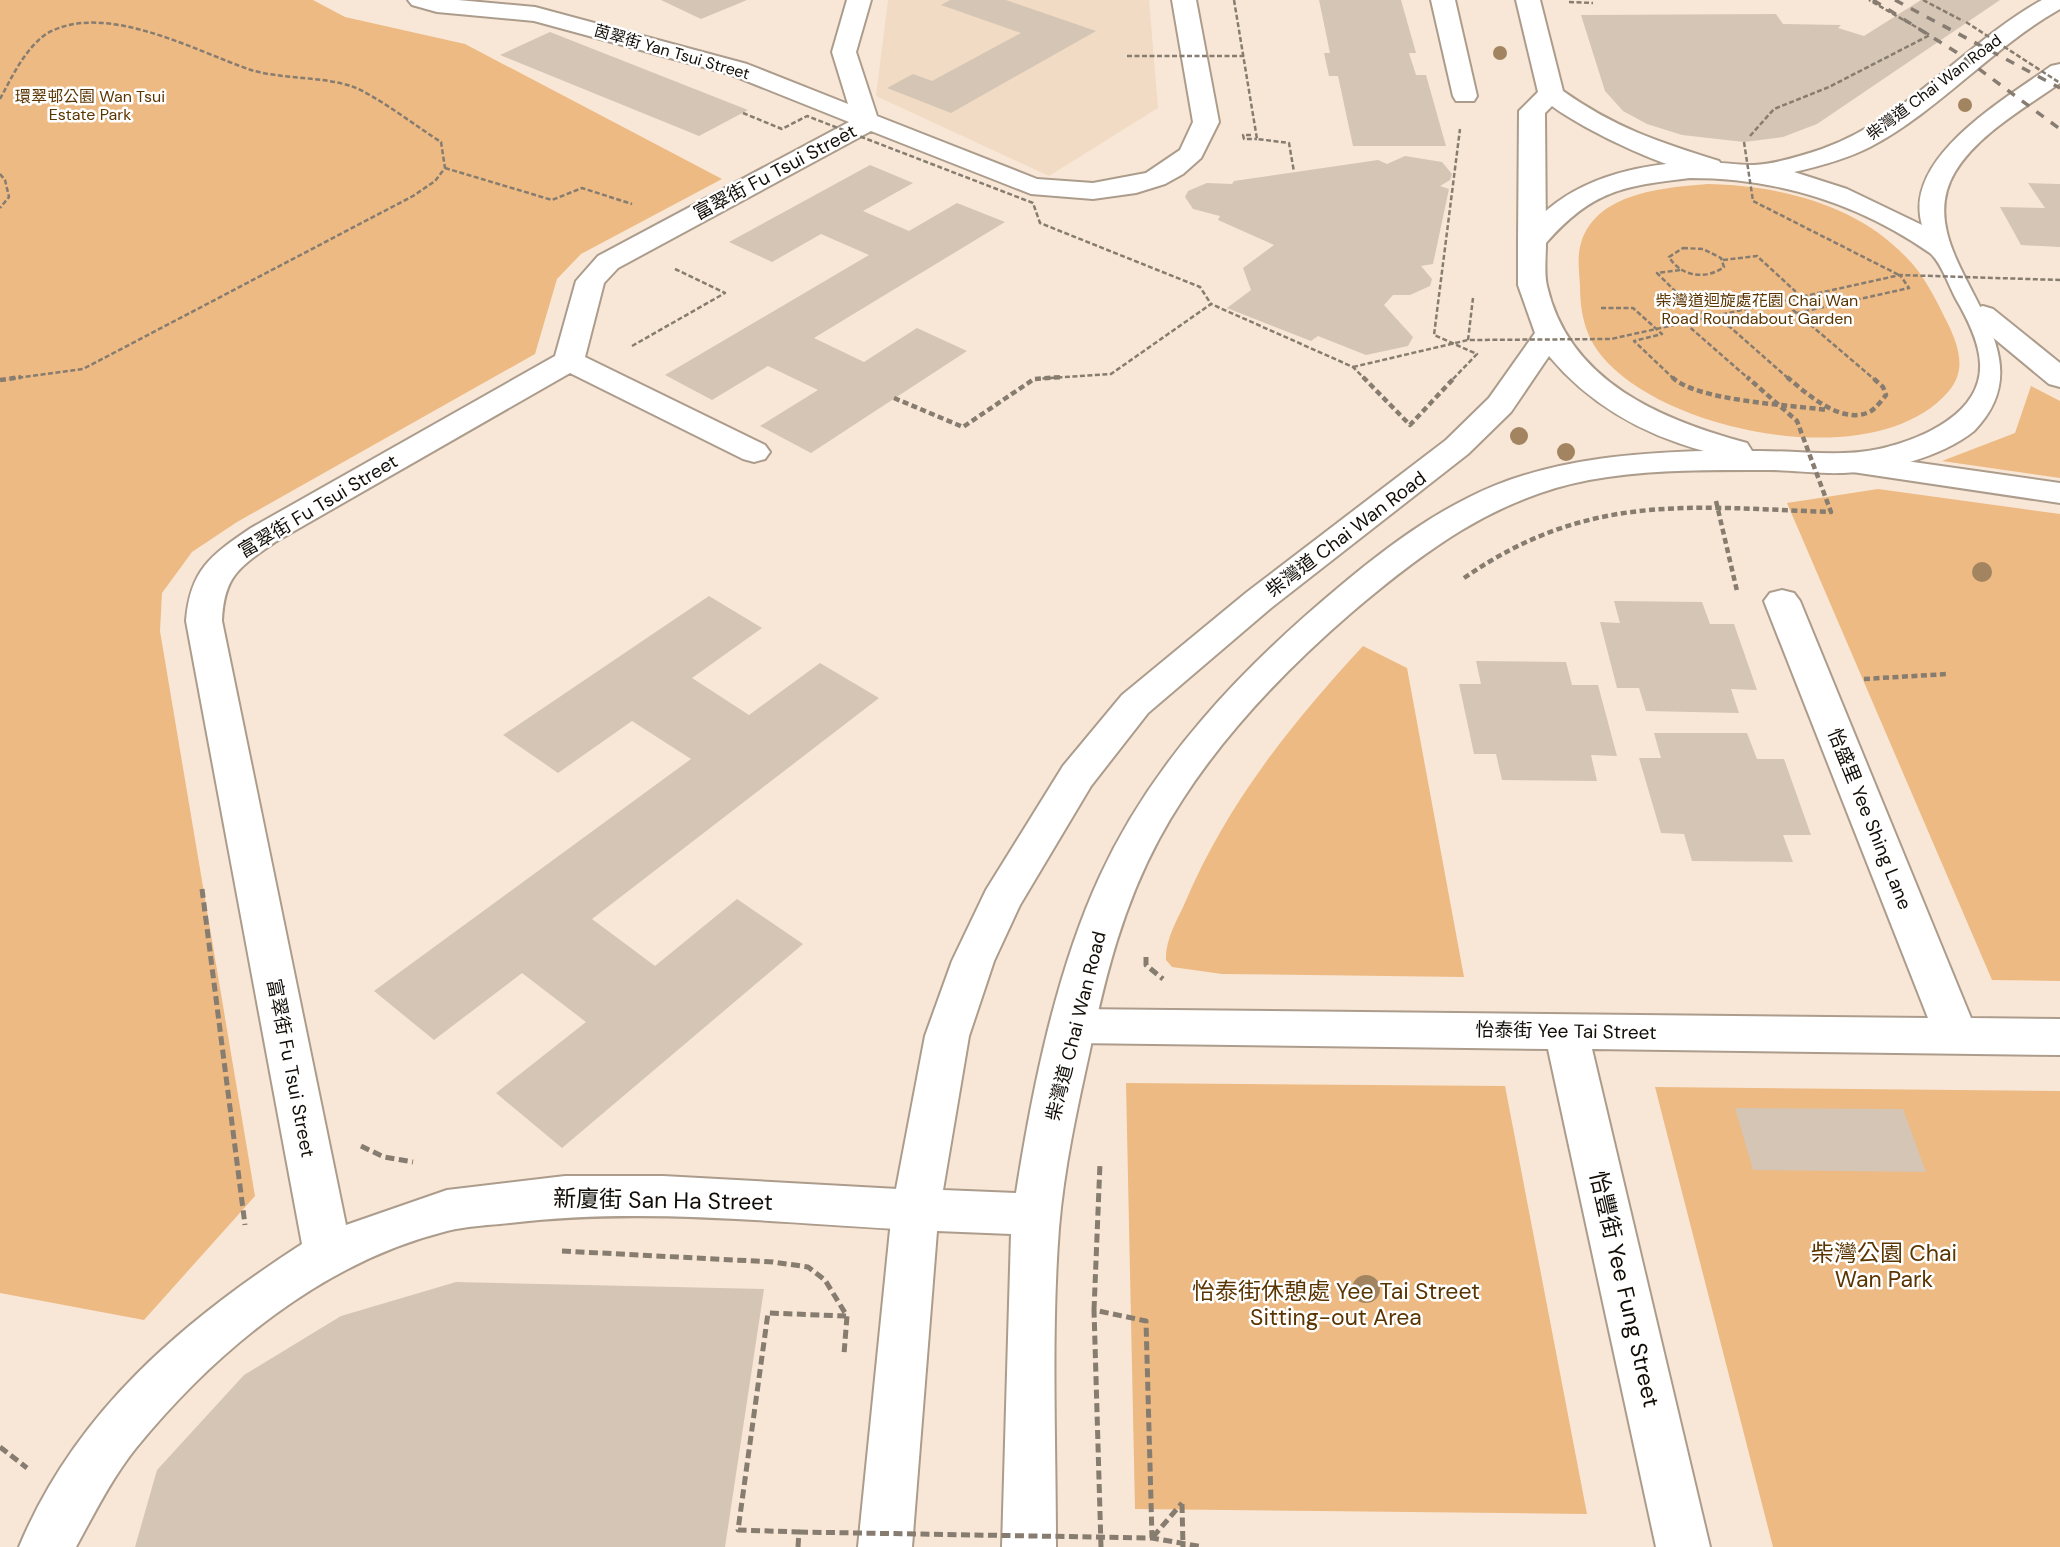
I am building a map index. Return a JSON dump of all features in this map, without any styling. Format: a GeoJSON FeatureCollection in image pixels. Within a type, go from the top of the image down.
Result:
{"type":"FeatureCollection","features":[{"type":"Feature","properties":{"kind":"main road","name":"茵翠街 Yan Tsui Street"},"geometry":{"type":"LineString","coordinates":[[420,0],[438,5],[534,14],[738,69],[867,123],[1031,186],[1064,193],[1090,194],[1124,188],[1160,174],[1190,155],[1206,122],[1184,0]]}},
{"type":"Feature","properties":{"kind":"main road"},"geometry":{"type":"LineString","coordinates":[[569,0],[601,15],[610,22],[619,36]]}},
{"type":"Feature","properties":{"kind":"main road"},"geometry":{"type":"LineString","coordinates":[[859,0],[844,52],[867,123]]}},
{"type":"Feature","properties":{"kind":"main road"},"geometry":{"type":"LineString","coordinates":[[1443,0],[1465,96]]}},
{"type":"Feature","properties":{"kind":"main road"},"geometry":{"type":"LineString","coordinates":[[1528,0],[1551,94],[1587,120],[1622,138],[1710,167]]}},
{"type":"Feature","properties":{"kind":"main road","name":"柴灣道 Chai Wan Road"},"geometry":{"type":"LineString","coordinates":[[1762,171],[1803,164],[1839,152],[1874,134],[2019,24],[2059,0]]}},
{"type":"Feature","properties":{"kind":"main road","name":"柴灣道 Chai Wan Road"},"geometry":{"type":"LineString","coordinates":[[1029,1547],[1037,1214],[1051,1123],[1073,1026],[1102,919],[1124,871],[1189,760],[1223,716],[1283,653],[1411,545],[1474,504],[1547,479],[1593,469],[1637,464],[1779,460],[1850,463],[1929,444],[1967,421],[1986,400],[1994,381],[1991,336],[1983,315],[1942,249],[1932,220],[1936,185],[1952,158],[2060,71]]}},
{"type":"Feature","properties":{"kind":"main road"},"geometry":{"type":"LineString","coordinates":[[1532,242],[1532,111],[1551,94]]}},
{"type":"Feature","properties":{"kind":"main road","name":"富翠街 Fu Tsui Street"},"geometry":{"type":"LineString","coordinates":[[328,1253],[204,621],[205,591],[225,561],[263,535],[569,361],[590,281],[608,262],[867,123]]}},
{"type":"Feature","properties":{"kind":"main road","name":"柴灣道 Chai Wan Road"},"geometry":{"type":"LineString","coordinates":[[1779,460],[1721,446],[1674,430],[1621,406],[1594,389],[1541,318],[1532,282],[1532,242],[1558,213],[1598,188],[1637,177],[1710,167],[1762,171],[1824,190],[1889,216],[1942,249]]}},
{"type":"Feature","properties":{"kind":"main road"},"geometry":{"type":"LineString","coordinates":[[1983,315],[2060,379]]}},
{"type":"Feature","properties":{"kind":"main road","name":"柴灣道 Chai Wan Road"},"geometry":{"type":"LineString","coordinates":[[885,1547],[916,1210],[947,1036],[973,961],[1022,864],[1077,776],[1120,721],[1164,677],[1457,447],[1500,405],[1550,333]]}},
{"type":"Feature","properties":{"kind":"main road"},"geometry":{"type":"LineString","coordinates":[[569,361],[754,453]]}},
{"type":"Feature","properties":{"kind":"main road"},"geometry":{"type":"LineString","coordinates":[[1850,463],[2060,493]]}},
{"type":"Feature","properties":{"kind":"main road","name":"怡盛里 Yee Shing Lane"},"geometry":{"type":"LineString","coordinates":[[1782,601],[1957,1037]]}},
{"type":"Feature","properties":{"kind":"main road","name":"怡泰街 Yee Tai Street"},"geometry":{"type":"LineString","coordinates":[[1073,1026],[2060,1037]]}},
{"type":"Feature","properties":{"kind":"main road","name":"怡豐街 Yee Fung Street"},"geometry":{"type":"LineString","coordinates":[[1566,1031],[1683,1547]]}},
{"type":"Feature","properties":{"kind":"main road","name":"新廈街 San Ha Street"},"geometry":{"type":"LineString","coordinates":[[46,1547],[80,1487],[117,1432],[208,1338],[251,1304],[328,1253],[447,1210],[565,1196],[663,1196],[1037,1214]]}},
{"type":"Feature","properties":{"kind":"path"},"geometry":{"type":"LineString","coordinates":[[1234,0],[1257,139]]}},
{"type":"Feature","properties":{"kind":"path"},"geometry":{"type":"LineString","coordinates":[[1797,313],[1909,288],[1900,275],[1754,201],[1744,142],[1774,109],[1829,87],[1930,35],[1869,0]]}},
{"type":"Feature","properties":{"kind":"path"},"geometry":{"type":"LineString","coordinates":[[1923,0],[1966,22],[2060,83]]}},
{"type":"Feature","properties":{"kind":"path"},"geometry":{"type":"LineString","coordinates":[[1571,2],[1592,2]]}},
{"type":"Feature","properties":{"kind":"path"},"geometry":{"type":"LineString","coordinates":[[0,99],[21,61],[46,34],[72,23],[102,19],[157,31],[254,71],[306,76],[353,87],[441,142],[445,168],[435,181],[413,196],[83,369],[0,380]]}},
{"type":"Feature","properties":{"kind":"path"},"geometry":{"type":"LineString","coordinates":[[1161,52],[1163,65]]}},
{"type":"Feature","properties":{"kind":"path"},"geometry":{"type":"LineString","coordinates":[[1127,56],[1244,56]]}},
{"type":"Feature","properties":{"kind":"path"},"geometry":{"type":"LineString","coordinates":[[743,113],[782,129],[807,116],[1033,203],[1040,223],[1199,287],[1212,304],[1289,336],[1353,367],[1410,425],[1477,354],[1434,335],[1465,96]]}},
{"type":"Feature","properties":{"kind":"path"},"geometry":{"type":"LineString","coordinates":[[1251,135],[1243,135],[1244,139],[1289,143],[1294,172]]}},
{"type":"Feature","properties":{"kind":"path"},"geometry":{"type":"LineString","coordinates":[[445,168],[552,200],[582,188],[642,207]]}},
{"type":"Feature","properties":{"kind":"path"},"geometry":{"type":"LineString","coordinates":[[0,174],[5,180],[9,197],[0,208]]}},
{"type":"Feature","properties":{"kind":"path"},"geometry":{"type":"LineString","coordinates":[[1680,270],[1669,257],[1683,248],[1708,250],[1723,260],[1757,256],[1795,291],[1793,310],[1883,387],[1886,395],[1874,410],[1854,414],[1821,407],[1729,326],[1696,312],[1657,273],[1680,270],[1697,274],[1714,273],[1724,267],[1723,260]]}},
{"type":"Feature","properties":{"kind":"path"},"geometry":{"type":"LineString","coordinates":[[621,352],[725,293],[665,264]]}},
{"type":"Feature","properties":{"kind":"path"},"geometry":{"type":"LineString","coordinates":[[1992,268],[1999,280]]}},
{"type":"Feature","properties":{"kind":"path"},"geometry":{"type":"LineString","coordinates":[[1353,367],[1468,340],[1611,339],[1900,275],[2060,280]]}},
{"type":"Feature","properties":{"kind":"path"},"geometry":{"type":"LineString","coordinates":[[1468,340],[1473,298]]}},
{"type":"Feature","properties":{"kind":"path"},"geometry":{"type":"LineString","coordinates":[[894,398],[963,427],[1034,379],[1111,374],[1212,304]]}},
{"type":"Feature","properties":{"kind":"path"},"geometry":{"type":"LineString","coordinates":[[1601,308],[1633,308],[1662,334],[1634,341],[1681,386],[1716,395],[1829,409]]}},
{"type":"Feature","properties":{"kind":"path"},"geometry":{"type":"LineString","coordinates":[[1464,578],[1520,543],[1561,526],[1595,518],[1675,510],[1831,513],[1797,421],[1685,322]]}},
{"type":"Feature","properties":{"kind":"path"},"geometry":{"type":"LineString","coordinates":[[1713,489],[1739,599]]}},
{"type":"Feature","properties":{"kind":"path"},"geometry":{"type":"LineString","coordinates":[[1851,679],[1947,674]]}},
{"type":"Feature","properties":{"kind":"path"},"geometry":{"type":"LineString","coordinates":[[201,879],[245,1225]]}},
{"type":"Feature","properties":{"kind":"path"},"geometry":{"type":"LineString","coordinates":[[1146,954],[1146,965],[1168,981]]}},
{"type":"Feature","properties":{"kind":"path"},"geometry":{"type":"LineString","coordinates":[[352,1139],[384,1157],[413,1162]]}},
{"type":"Feature","properties":{"kind":"path"},"geometry":{"type":"LineString","coordinates":[[1101,1150],[1094,1310],[1101,1547]]}},
{"type":"Feature","properties":{"kind":"path"},"geometry":{"type":"LineString","coordinates":[[552,1251],[773,1262],[808,1267],[825,1280],[847,1316],[768,1313],[738,1530],[1152,1538],[1203,1547]]}},
{"type":"Feature","properties":{"kind":"path"},"geometry":{"type":"LineString","coordinates":[[1094,1310],[1146,1321],[1152,1538]]}},
{"type":"Feature","properties":{"kind":"path"},"geometry":{"type":"LineString","coordinates":[[0,1447],[34,1473]]}},
{"type":"Feature","properties":{"kind":"path"},"geometry":{"type":"LineString","coordinates":[[1152,1538],[1182,1503],[1183,1547]]}},
{"type":"Feature","properties":{"kind":"path"},"geometry":{"type":"LineString","coordinates":[[798,1547],[799,1532]]}},
{"type":"Feature","properties":{"kind":"shaded area"},"geometry":{"type":"Polygon","coordinates":[[[888,0],[1149,0],[1158,108],[1049,176],[876,96],[888,0]]]}},
{"type":"Feature","properties":{"kind":"green space","name":"環翠邨公園 Wan Tsui Estate Park"},"geometry":{"type":"Polygon","coordinates":[[[0,0],[313,0],[345,17],[465,44],[722,179],[581,254],[557,279],[535,354],[237,522],[192,552],[162,593],[160,631],[255,1196],[144,1320],[0,1293],[0,0]]]}},
{"type":"Feature","properties":{"kind":"green space","name":"柴灣道迴旋處花園 Chai Wan Road Roundabout Garden"},"geometry":{"type":"Polygon","coordinates":[[[1707,184],[1761,188],[1814,201],[1864,223],[1886,239],[1919,272],[1952,333],[1958,350],[1959,367],[1958,376],[1948,392],[1916,417],[1874,432],[1827,438],[1776,435],[1726,425],[1679,409],[1638,387],[1607,362],[1589,336],[1581,307],[1579,253],[1589,226],[1601,213],[1616,203],[1634,196],[1707,184]]]}},
{"type":"Feature","properties":{"kind":"green space"},"geometry":{"type":"Polygon","coordinates":[[[2031,386],[2060,401],[2060,478],[1942,461],[2015,433],[2031,386]]]}},
{"type":"Feature","properties":{"kind":"green space"},"geometry":{"type":"Polygon","coordinates":[[[1878,489],[2060,514],[2060,981],[1992,980],[1787,503],[1878,489]]]}},
{"type":"Feature","properties":{"kind":"green space"},"geometry":{"type":"Polygon","coordinates":[[[1363,646],[1407,668],[1464,977],[1222,974],[1172,967],[1166,960],[1167,946],[1219,833],[1285,736],[1363,646]]]}},
{"type":"Feature","properties":{"kind":"green space","name":"怡泰街休憩處 Yee Tai Street Sitting-out Area"},"geometry":{"type":"Polygon","coordinates":[[[1126,1083],[1505,1086],[1587,1514],[1135,1509],[1126,1083]]]}},
{"type":"Feature","properties":{"kind":"green space","name":"柴灣公園 Chai Wan Park"},"geometry":{"type":"Polygon","coordinates":[[[1655,1087],[2060,1091],[2060,1547],[1773,1547],[1655,1087]]]}},
{"type":"Feature","properties":{"kind":"building"},"geometry":{"type":"Polygon","coordinates":[[[661,0],[747,0],[701,19],[661,0]]]}},
{"type":"Feature","properties":{"kind":"building"},"geometry":{"type":"Polygon","coordinates":[[[950,0],[1006,0],[1096,31],[951,113],[887,88],[913,74],[932,81],[1021,33],[941,5],[950,0]]]}},
{"type":"Feature","properties":{"kind":"building"},"geometry":{"type":"Polygon","coordinates":[[[1319,0],[1401,0],[1416,53],[1409,53],[1416,75],[1426,75],[1446,146],[1353,146],[1338,76],[1329,76],[1324,53],[1330,53],[1319,0]]]}},
{"type":"Feature","properties":{"kind":"building"},"geometry":{"type":"Polygon","coordinates":[[[1921,0],[2000,0],[1817,124],[1783,137],[1744,142],[1682,135],[1647,124],[1623,111],[1605,91],[1581,15],[1776,14],[1783,24],[1841,25],[1838,28],[1864,36],[1921,0]]]}},
{"type":"Feature","properties":{"kind":"building"},"geometry":{"type":"Polygon","coordinates":[[[550,32],[748,110],[699,136],[500,55],[550,32]]]}},
{"type":"Feature","properties":{"kind":"building"},"geometry":{"type":"Polygon","coordinates":[[[1405,156],[1442,162],[1452,174],[1450,180],[1440,186],[1449,189],[1433,264],[1421,266],[1432,279],[1430,286],[1410,295],[1393,295],[1384,305],[1413,337],[1408,346],[1366,355],[1318,336],[1311,341],[1227,308],[1251,290],[1243,268],[1274,245],[1218,220],[1220,216],[1193,209],[1185,197],[1188,191],[1207,183],[1232,184],[1234,181],[1378,160],[1387,164],[1405,156]]]}},
{"type":"Feature","properties":{"kind":"building"},"geometry":{"type":"Polygon","coordinates":[[[870,165],[913,183],[863,211],[909,231],[957,203],[1005,222],[814,338],[864,362],[917,328],[967,351],[811,453],[760,426],[818,390],[768,366],[712,400],[665,375],[869,255],[821,234],[772,262],[729,242],[870,165]]]}},
{"type":"Feature","properties":{"kind":"building"},"geometry":{"type":"Polygon","coordinates":[[[2028,183],[2060,184],[2060,247],[2021,245],[2000,207],[2045,208],[2028,183]]]}},
{"type":"Feature","properties":{"kind":"building"},"geometry":{"type":"Polygon","coordinates":[[[709,596],[762,628],[692,678],[749,715],[820,663],[879,698],[592,919],[655,966],[737,899],[803,944],[562,1148],[496,1093],[586,1022],[522,973],[434,1040],[374,991],[691,759],[632,721],[558,773],[503,735],[709,596]]]}},
{"type":"Feature","properties":{"kind":"building"},"geometry":{"type":"Polygon","coordinates":[[[1614,601],[1702,602],[1710,624],[1734,624],[1757,690],[1731,689],[1739,713],[1646,711],[1639,688],[1617,688],[1600,622],[1620,623],[1614,601]]]}},
{"type":"Feature","properties":{"kind":"building"},"geometry":{"type":"Polygon","coordinates":[[[1476,661],[1566,662],[1572,685],[1598,685],[1617,756],[1591,755],[1597,781],[1502,780],[1496,754],[1474,754],[1459,684],[1481,684],[1476,661]]]}},
{"type":"Feature","properties":{"kind":"building"},"geometry":{"type":"Polygon","coordinates":[[[1654,733],[1747,733],[1757,759],[1784,759],[1811,835],[1783,835],[1793,862],[1692,861],[1684,834],[1661,833],[1639,758],[1661,758],[1654,733]]]}},
{"type":"Feature","properties":{"kind":"building"},"geometry":{"type":"Polygon","coordinates":[[[1735,1108],[1903,1109],[1926,1172],[1753,1170],[1735,1108]]]}},
{"type":"Feature","properties":{"kind":"building"},"geometry":{"type":"Polygon","coordinates":[[[456,1282],[764,1289],[725,1547],[135,1547],[157,1470],[244,1375],[341,1316],[456,1282]]]}},
{"type":"Feature","properties":{"kind":"railway"},"geometry":{"type":"LineString","coordinates":[[1873,0],[1956,52],[2060,129]]}},
{"type":"Feature","properties":{"kind":"railway"},"geometry":{"type":"LineString","coordinates":[[1895,0],[2060,88]]}}]}
